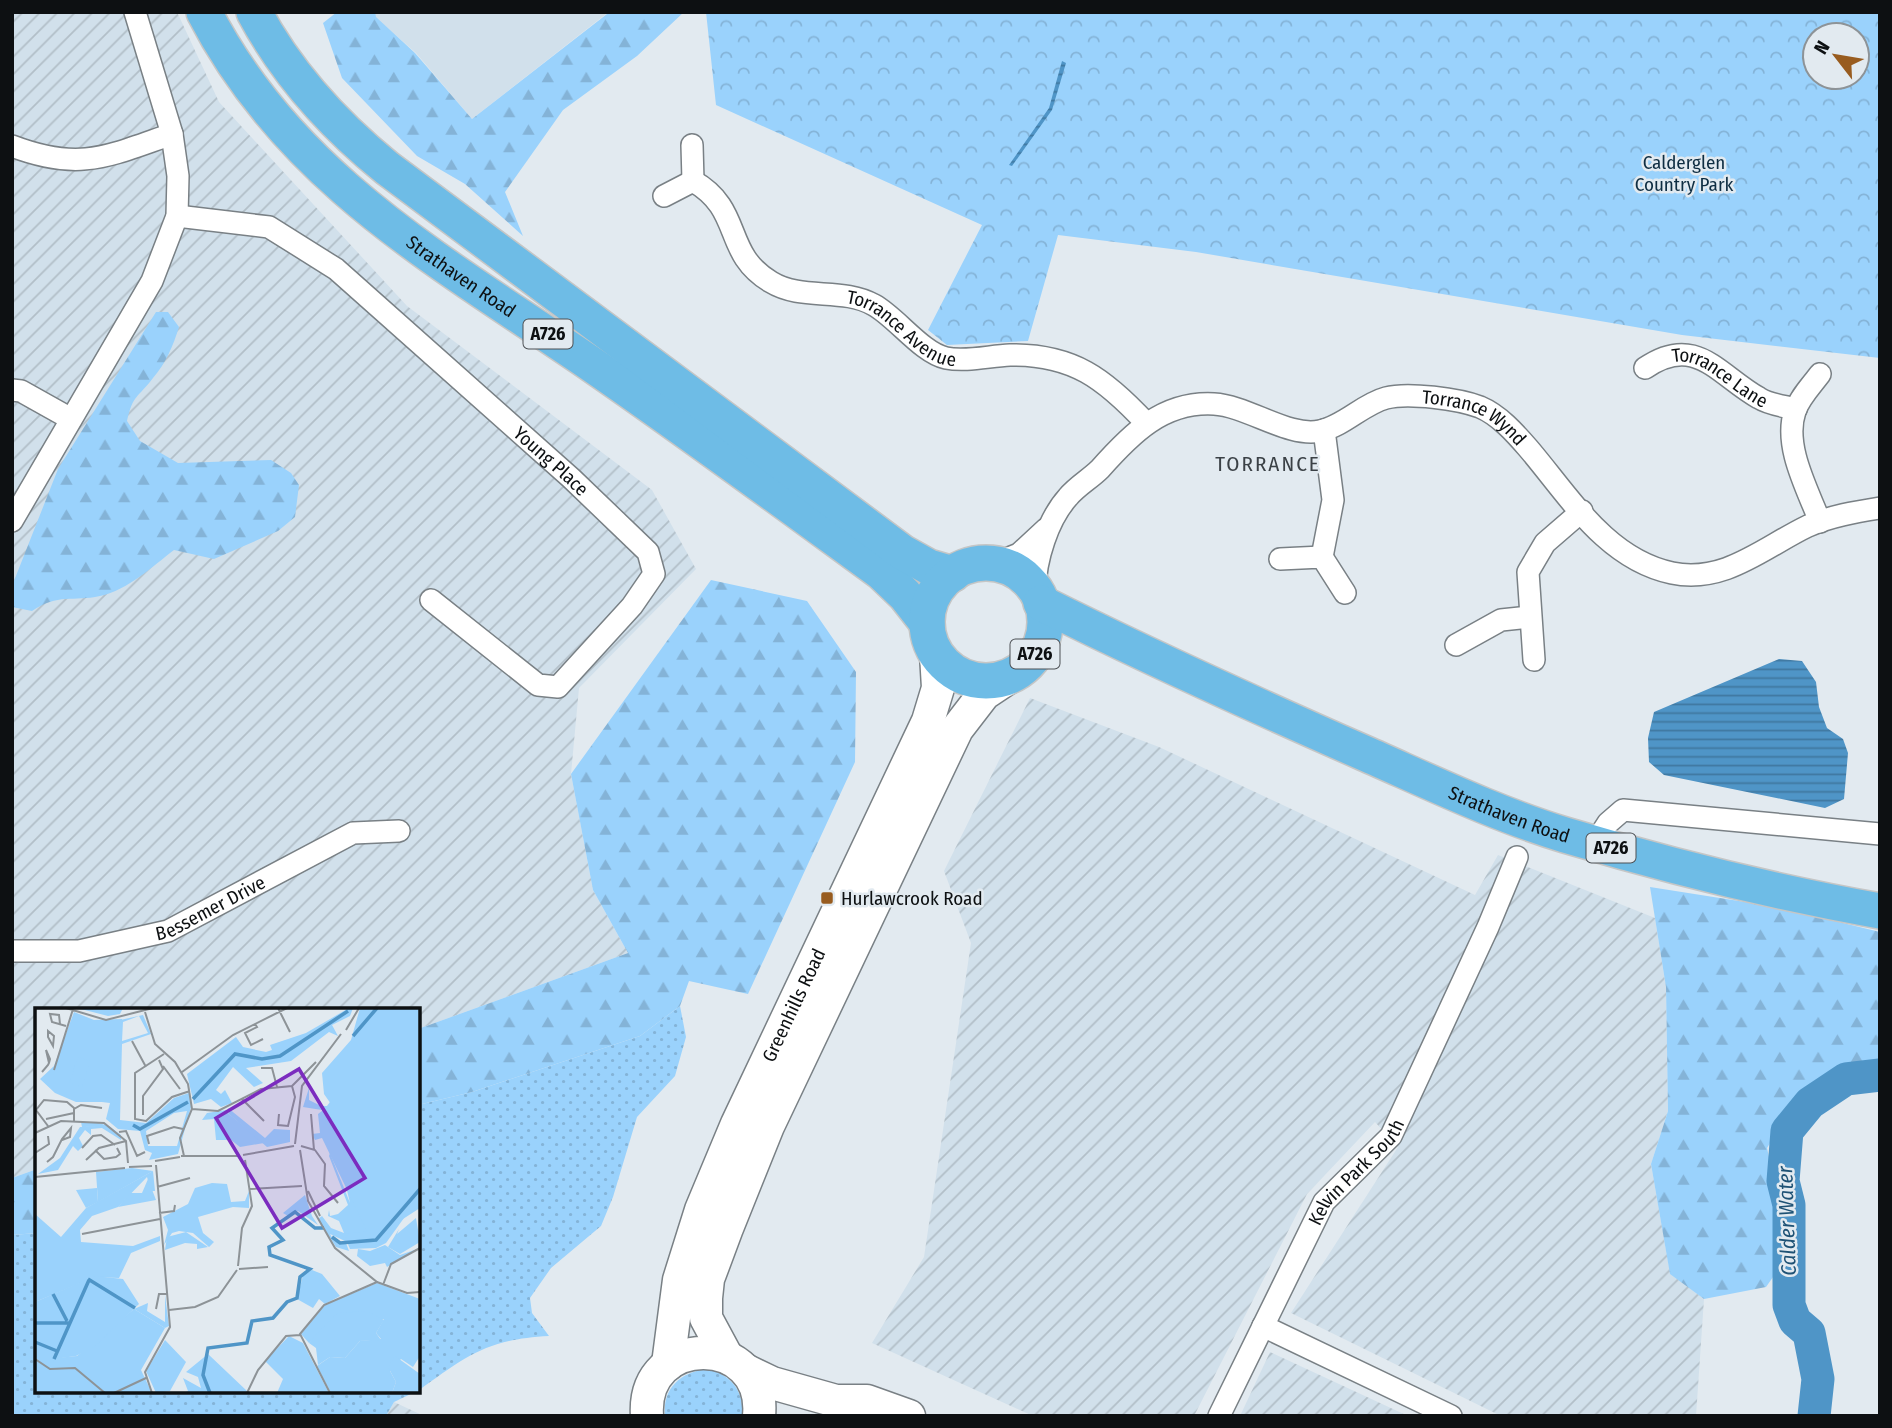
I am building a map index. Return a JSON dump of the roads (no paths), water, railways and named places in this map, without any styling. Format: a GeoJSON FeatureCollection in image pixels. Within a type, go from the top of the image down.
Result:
{"type":"FeatureCollection","features":[{"type":"Feature","properties":{"kind":"main road","name":"Strathaven Road"},"geometry":{"type":"LineString","coordinates":[[204,12],[249,89],[296,145],[336,182],[417,244],[687,430],[881,573],[905,595],[932,638]]}},
{"type":"Feature","properties":{"kind":"main road","name":"Strathaven Road"},"geometry":{"type":"LineString","coordinates":[[254,12],[271,41],[322,107],[387,168],[902,552],[929,567],[953,574]]}},
{"type":"Feature","properties":{"kind":"main road"},"geometry":{"type":"LineString","coordinates":[[932,638],[937,590],[953,574],[972,565],[994,564]]}},
{"type":"Feature","properties":{"kind":"main road","name":"A726"},"geometry":{"type":"LineString","coordinates":[[932,638],[950,669],[970,679],[990,681],[1011,676],[1032,659],[1039,647],[1044,625],[1038,596],[1024,577],[994,564]]}},
{"type":"Feature","properties":{"kind":"main road","name":"Strathaven Road"},"geometry":{"type":"LineString","coordinates":[[1038,596],[1157,661],[1456,794],[1595,843],[1748,886],[1880,911]]}},
{"type":"Feature","properties":{"kind":"main road","name":"Strathaven Road"},"geometry":{"type":"LineString","coordinates":[[1039,647],[1079,645],[1157,661]]}},
{"type":"Feature","properties":{"kind":"street"},"geometry":{"type":"LineString","coordinates":[[12,521],[152,281],[177,216],[178,176],[172,134],[135,12]]}},
{"type":"Feature","properties":{"kind":"street"},"geometry":{"type":"LineString","coordinates":[[12,146],[45,159],[96,160],[172,134]]}},
{"type":"Feature","properties":{"kind":"street"},"geometry":{"type":"LineString","coordinates":[[664,196],[693,181],[692,145]]}},
{"type":"Feature","properties":{"kind":"street","name":"Torrance Avenue"},"geometry":{"type":"LineString","coordinates":[[693,181],[711,191],[721,202],[737,247],[751,266],[771,282],[793,291],[864,301],[944,358],[1027,355],[1083,369],[1114,388],[1146,423]]}},
{"type":"Feature","properties":{"kind":"street","name":"Young Place"},"geometry":{"type":"LineString","coordinates":[[177,216],[269,227],[336,269],[561,469],[648,552],[654,574],[632,606],[558,687],[538,685],[431,600]]}},
{"type":"Feature","properties":{"kind":"street","name":"Torrance Lane"},"geometry":{"type":"LineString","coordinates":[[1644,368],[1661,356],[1688,355],[1725,372],[1759,398],[1796,409]]}},
{"type":"Feature","properties":{"kind":"street","name":"Torrance Lane"},"geometry":{"type":"LineString","coordinates":[[1820,374],[1796,409],[1795,453],[1820,522]]}},
{"type":"Feature","properties":{"kind":"street"},"geometry":{"type":"LineString","coordinates":[[12,390],[21,391],[71,419]]}},
{"type":"Feature","properties":{"kind":"street","name":"Torrance Wynd"},"geometry":{"type":"LineString","coordinates":[[1324,430],[1385,398],[1427,398],[1479,407],[1514,433],[1619,552],[1672,573],[1697,576],[1748,561],[1820,522],[1843,514],[1880,509]]}},
{"type":"Feature","properties":{"kind":"street"},"geometry":{"type":"LineString","coordinates":[[1038,596],[1038,560],[1056,517],[1068,497],[1097,472],[1136,429],[1186,406],[1210,404],[1229,405],[1302,431],[1324,430],[1333,500],[1322,557],[1345,593]]}},
{"type":"Feature","properties":{"kind":"street"},"geometry":{"type":"LineString","coordinates":[[1534,660],[1528,572],[1545,543],[1582,511]]}},
{"type":"Feature","properties":{"kind":"street"},"geometry":{"type":"LineString","coordinates":[[994,564],[1019,554],[1036,541],[1056,517]]}},
{"type":"Feature","properties":{"kind":"street"},"geometry":{"type":"LineString","coordinates":[[1280,559],[1322,557]]}},
{"type":"Feature","properties":{"kind":"street"},"geometry":{"type":"LineString","coordinates":[[1456,645],[1501,620],[1529,617]]}},
{"type":"Feature","properties":{"kind":"street","name":"Greenhills Road"},"geometry":{"type":"LineString","coordinates":[[668,1364],[679,1280],[701,1210],[737,1124],[928,721],[938,688],[932,638]]}},
{"type":"Feature","properties":{"kind":"street","name":"Greenhills Road"},"geometry":{"type":"LineString","coordinates":[[759,1416],[760,1405],[755,1386],[706,1318],[709,1279],[768,1126],[957,729],[984,694],[1011,676]]}},
{"type":"Feature","properties":{"kind":"street"},"geometry":{"type":"LineString","coordinates":[[1595,843],[1608,824],[1623,810],[1880,834]]}},
{"type":"Feature","properties":{"kind":"street","name":"Bessemer Drive"},"geometry":{"type":"LineString","coordinates":[[12,951],[79,951],[168,931],[353,833],[398,831]]}},
{"type":"Feature","properties":{"kind":"street","name":"Kelvin Park South"},"geometry":{"type":"LineString","coordinates":[[1219,1416],[1324,1202],[1391,1136],[1488,927],[1517,857]]}},
{"type":"Feature","properties":{"kind":"street"},"geometry":{"type":"LineString","coordinates":[[1263,1326],[1451,1416]]}},
{"type":"Feature","properties":{"kind":"street"},"geometry":{"type":"LineString","coordinates":[[647,1416],[650,1387],[668,1364],[696,1352],[736,1363],[772,1383],[836,1401],[867,1401],[909,1416]]}},
{"type":"Feature","properties":{"kind":"street"},"geometry":{"type":"LineString","coordinates":[[801,1416],[836,1401]]}},
{"type":"Feature","properties":{"kind":"waterway","name":"Calder Water"},"geometry":{"type":"LineString","coordinates":[[1814,1416],[1818,1379],[1809,1333],[1795,1321],[1789,1305],[1789,1205],[1783,1181],[1787,1131],[1810,1103],[1846,1079],[1880,1075]]}},
{"type":"Feature","properties":{"kind":"place","name":"Hurlawcrook Road"},"geometry":{"type":"Point","coordinates":[827,898]}},
{"type":"Feature","properties":{"kind":"district","name":"TORRANCE"},"geometry":{"type":"Point","coordinates":[1268,464]}},
{"type":"Feature","properties":{"kind":"park label","name":"Calderglen Country Park"},"geometry":{"type":"Point","coordinates":[1684,173]}}]}
